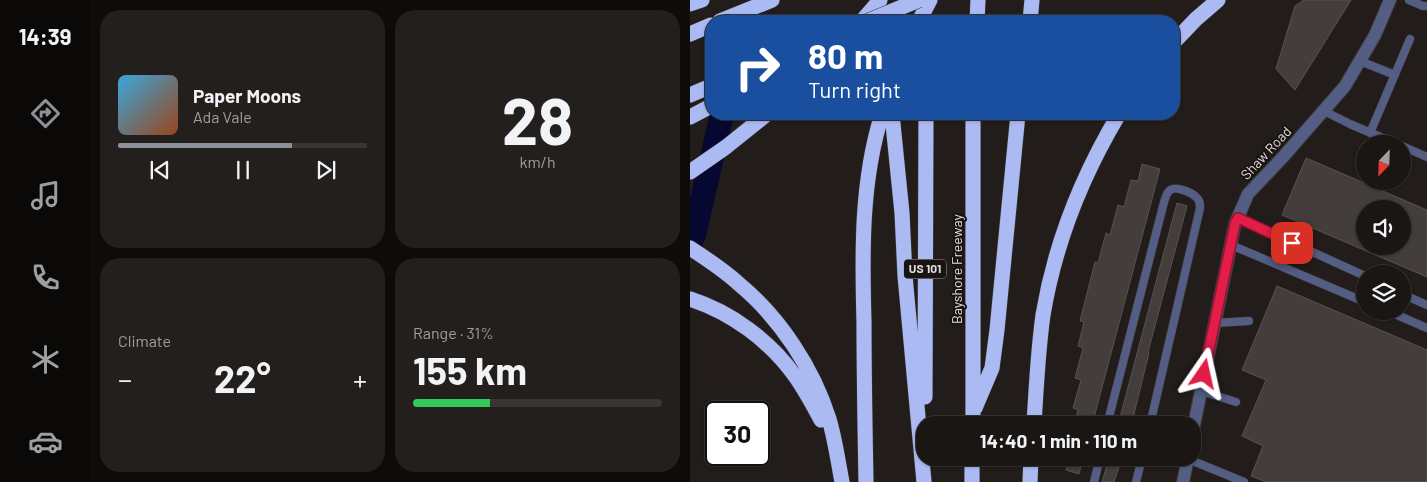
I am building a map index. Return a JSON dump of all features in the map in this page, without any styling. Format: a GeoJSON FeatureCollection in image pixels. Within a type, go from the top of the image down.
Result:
{"type":"FeatureCollection","features":[{"type":"Feature","properties":{"kind":"highway"},"geometry":{"type":"LineString","coordinates":[[690,4],[702,0]]}},
{"type":"Feature","properties":{"kind":"highway"},"geometry":{"type":"LineString","coordinates":[[735,15],[772,0]]}},
{"type":"Feature","properties":{"kind":"highway"},"geometry":{"type":"LineString","coordinates":[[867,15],[880,0]]}},
{"type":"Feature","properties":{"kind":"highway"},"geometry":{"type":"LineString","coordinates":[[880,0],[883,15]]}},
{"type":"Feature","properties":{"kind":"highway"},"geometry":{"type":"LineString","coordinates":[[883,15],[919,0]]}},
{"type":"Feature","properties":{"kind":"highway"},"geometry":{"type":"LineString","coordinates":[[897,15],[930,0]]}},
{"type":"Feature","properties":{"kind":"highway"},"geometry":{"type":"LineString","coordinates":[[922,15],[930,0]]}},
{"type":"Feature","properties":{"kind":"highway"},"geometry":{"type":"LineString","coordinates":[[929,15],[930,0]]}},
{"type":"Feature","properties":{"kind":"highway"},"geometry":{"type":"LineString","coordinates":[[977,15],[978,0]]}},
{"type":"Feature","properties":{"kind":"highway"},"geometry":{"type":"LineString","coordinates":[[1031,15],[1033,0]]}},
{"type":"Feature","properties":{"kind":"highway"},"geometry":{"type":"LineString","coordinates":[[1180,36],[1218,0]]}},
{"type":"Feature","properties":{"kind":"highway"},"geometry":{"type":"LineString","coordinates":[[690,34],[705,28]]}},
{"type":"Feature","properties":{"kind":"highway"},"geometry":{"type":"LineString","coordinates":[[690,95],[705,89]]}},
{"type":"Feature","properties":{"kind":"highway"},"geometry":{"type":"LineString","coordinates":[[690,117],[705,109]]}},
{"type":"Feature","properties":{"kind":"highway"},"geometry":{"type":"LineString","coordinates":[[690,172],[726,147],[760,120]]}},
{"type":"Feature","properties":{"kind":"highway"},"geometry":{"type":"LineString","coordinates":[[866,482],[862,254],[870,164],[881,120]]}},
{"type":"Feature","properties":{"kind":"highway"},"geometry":{"type":"LineString","coordinates":[[893,120],[924,482]]}},
{"type":"Feature","properties":{"kind":"highway","name":"US 101"},"geometry":{"type":"LineString","coordinates":[[925,416],[926,120]]}},
{"type":"Feature","properties":{"kind":"highway","name":"Bayshore Freeway"},"geometry":{"type":"LineString","coordinates":[[973,416],[974,120]]}},
{"type":"Feature","properties":{"kind":"highway"},"geometry":{"type":"LineString","coordinates":[[974,416],[992,368],[1017,120]]}},
{"type":"Feature","properties":{"kind":"highway"},"geometry":{"type":"LineString","coordinates":[[1035,416],[1043,316],[1056,258],[1076,199],[1091,165],[1116,120]]}},
{"type":"Feature","properties":{"kind":"highway"},"geometry":{"type":"LineString","coordinates":[[690,248],[715,264],[764,307],[803,361],[819,392],[828,418],[835,442],[841,477]]}},
{"type":"Feature","properties":{"kind":"highway"},"geometry":{"type":"LineString","coordinates":[[690,299],[721,312],[743,326],[779,356],[795,376],[822,423],[832,445],[841,477]]}},
{"type":"Feature","properties":{"kind":"highway"},"geometry":{"type":"LineString","coordinates":[[924,482],[925,466]]}},
{"type":"Feature","properties":{"kind":"highway"},"geometry":{"type":"LineString","coordinates":[[972,466],[972,482]]}},
{"type":"Feature","properties":{"kind":"highway"},"geometry":{"type":"LineString","coordinates":[[1030,482],[1031,466]]}},
{"type":"Feature","properties":{"kind":"street","name":"Shaw Road"},"geometry":{"type":"LineString","coordinates":[[1196,416],[1230,245],[1235,224],[1248,194],[1345,86],[1375,35],[1390,0]]}},
{"type":"Feature","properties":{"kind":"street"},"geometry":{"type":"LineString","coordinates":[[1183,482],[1186,466]]}},
{"type":"Feature","properties":{"kind":"lane"},"geometry":{"type":"LineString","coordinates":[[1409,0],[1426,7]]}},
{"type":"Feature","properties":{"kind":"lane"},"geometry":{"type":"LineString","coordinates":[[1370,132],[1410,38]]}},
{"type":"Feature","properties":{"kind":"lane"},"geometry":{"type":"LineString","coordinates":[[1360,61],[1395,75]]}},
{"type":"Feature","properties":{"kind":"lane"},"geometry":{"type":"LineString","coordinates":[[1324,111],[1377,135]]}},
{"type":"Feature","properties":{"kind":"lane"},"geometry":{"type":"LineString","coordinates":[[1411,150],[1427,157]]}},
{"type":"Feature","properties":{"kind":"lane"},"geometry":{"type":"LineString","coordinates":[[1109,416],[1163,206],[1169,190],[1172,188],[1196,196],[1200,208],[1152,416]]}},
{"type":"Feature","properties":{"kind":"lane"},"geometry":{"type":"LineString","coordinates":[[1238,218],[1356,272]]}},
{"type":"Feature","properties":{"kind":"lane"},"geometry":{"type":"LineString","coordinates":[[1230,245],[1356,298]]}},
{"type":"Feature","properties":{"kind":"lane"},"geometry":{"type":"LineString","coordinates":[[1411,298],[1427,305]]}},
{"type":"Feature","properties":{"kind":"lane"},"geometry":{"type":"LineString","coordinates":[[1409,320],[1427,328]]}},
{"type":"Feature","properties":{"kind":"lane"},"geometry":{"type":"LineString","coordinates":[[1214,323],[1249,321]]}},
{"type":"Feature","properties":{"kind":"lane"},"geometry":{"type":"LineString","coordinates":[[1201,391],[1236,402]]}},
{"type":"Feature","properties":{"kind":"lane"},"geometry":{"type":"LineString","coordinates":[[1201,464],[1244,482]]}},
{"type":"Feature","properties":{"kind":"lane"},"geometry":{"type":"LineString","coordinates":[[1094,482],[1098,466]]}},
{"type":"Feature","properties":{"kind":"lane"},"geometry":{"type":"LineString","coordinates":[[1136,482],[1140,466]]}},
{"type":"Feature","properties":{"kind":"building"},"geometry":{"type":"Polygon","coordinates":[[[1304,0],[1351,0],[1295,90],[1276,69],[1295,6],[1304,0]]]}},
{"type":"Feature","properties":{"kind":"building"},"geometry":{"type":"Polygon","coordinates":[[[1306,158],[1356,179],[1356,190],[1380,190],[1404,200],[1356,200],[1356,247],[1282,215],[1306,158]]]}},
{"type":"Feature","properties":{"kind":"building"},"geometry":{"type":"Polygon","coordinates":[[[1142,164],[1160,169],[1094,416],[1076,416],[1078,410],[1073,408],[1081,380],[1075,378],[1083,348],[1078,346],[1084,322],[1080,321],[1095,262],[1098,263],[1106,233],[1110,235],[1118,205],[1124,207],[1131,180],[1138,181],[1142,164]]]}},
{"type":"Feature","properties":{"kind":"building"},"geometry":{"type":"Polygon","coordinates":[[[1177,203],[1187,206],[1148,352],[1134,414],[1133,416],[1120,416],[1177,203]]]}},
{"type":"Feature","properties":{"kind":"building"},"geometry":{"type":"Polygon","coordinates":[[[1411,203],[1427,210],[1427,277],[1411,270],[1411,265],[1399,265],[1376,255],[1411,255],[1411,203]]]}},
{"type":"Feature","properties":{"kind":"building"},"geometry":{"type":"Polygon","coordinates":[[[1277,286],[1427,350],[1427,482],[1266,482],[1251,476],[1263,446],[1242,436],[1266,380],[1242,370],[1277,286]]]}},
{"type":"Feature","properties":{"kind":"building"},"geometry":{"type":"Polygon","coordinates":[[[1067,466],[1081,466],[1079,474],[1066,470],[1067,466]]]}},
{"type":"Feature","properties":{"kind":"building"},"geometry":{"type":"Polygon","coordinates":[[[1107,466],[1119,466],[1114,482],[1102,482],[1107,466]]]}},
{"type":"Feature","properties":{"kind":"waterway"},"geometry":{"type":"LineString","coordinates":[[690,244],[694,235],[721,120]]}},
{"type":"Feature","properties":{"kind":"route"},"geometry":{"type":"LineString","coordinates":[[1204,374],[1235,224],[1238,218],[1292,243]]}}]}
